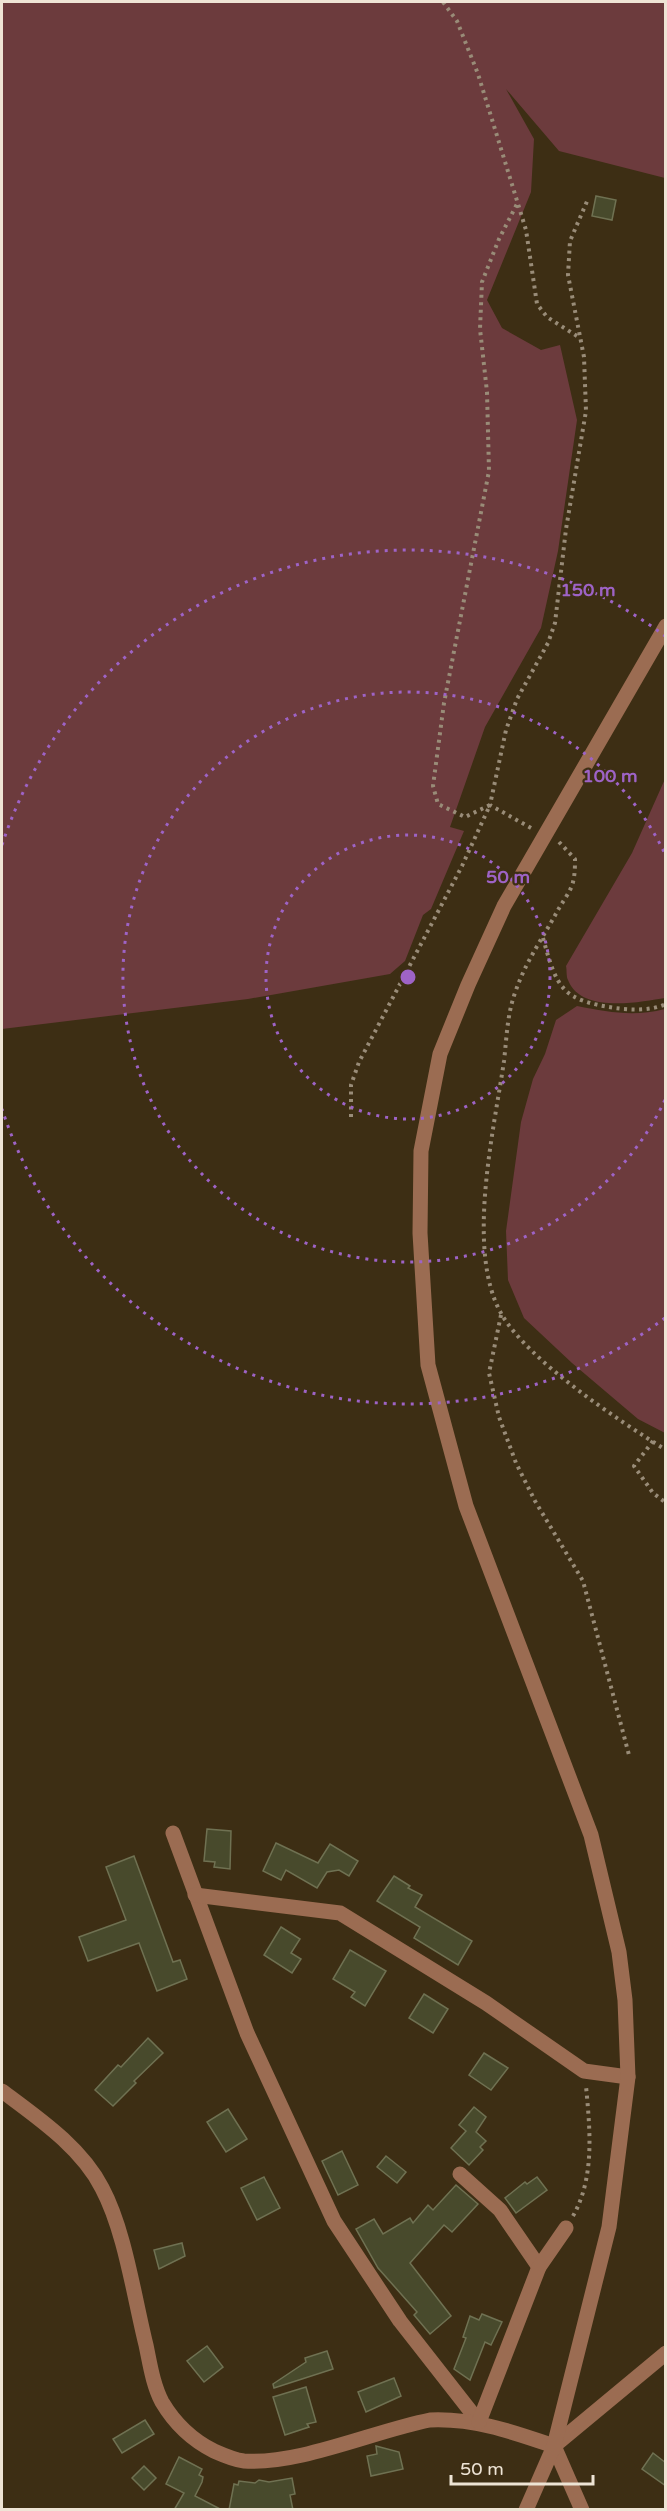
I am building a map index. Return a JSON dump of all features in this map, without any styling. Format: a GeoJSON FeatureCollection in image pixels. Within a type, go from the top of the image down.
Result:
{"type":"FeatureCollection","features":[{"type":"Feature","properties":{"kind":"street"},"geometry":{"type":"LineString","coordinates":[[526,2510],[554,2446],[609,2227],[628,2077],[625,2000],[619,1952],[591,1835],[466,1506],[428,1365],[420,1233],[421,1151],[440,1054],[504,906],[666,626]]}},
{"type":"Feature","properties":{"kind":"street"},"geometry":{"type":"LineString","coordinates":[[173,1833],[247,2033],[334,2221],[400,2321],[478,2422]]}},
{"type":"Feature","properties":{"kind":"street"},"geometry":{"type":"LineString","coordinates":[[195,1895],[340,1913],[486,2003],[585,2071],[628,2077]]}},
{"type":"Feature","properties":{"kind":"street"},"geometry":{"type":"LineString","coordinates":[[2,2091],[64,2141],[85,2162],[102,2187],[111,2207],[123,2249],[153,2378],[162,2401],[189,2436],[222,2454],[242,2461],[263,2461],[293,2457],[430,2420],[451,2419],[478,2422],[554,2446],[582,2510]]}},
{"type":"Feature","properties":{"kind":"street"},"geometry":{"type":"LineString","coordinates":[[460,2174],[500,2210],[540,2267]]}},
{"type":"Feature","properties":{"kind":"street"},"geometry":{"type":"LineString","coordinates":[[478,2422],[540,2267],[566,2228]]}},
{"type":"Feature","properties":{"kind":"street"},"geometry":{"type":"LineString","coordinates":[[554,2446],[666,2353]]}},
{"type":"Feature","properties":{"kind":"path"},"geometry":{"type":"LineString","coordinates":[[443,2],[457,21],[478,74],[525,230],[537,304],[547,317],[580,338]]}},
{"type":"Feature","properties":{"kind":"path"},"geometry":{"type":"LineString","coordinates":[[351,1118],[351,1085],[359,1062],[462,866],[490,805],[506,730],[518,699],[548,643],[555,623],[566,529],[586,411],[586,383],[568,263],[570,241],[588,199]]}},
{"type":"Feature","properties":{"kind":"path"},"geometry":{"type":"LineString","coordinates":[[490,805],[465,817],[438,804],[433,786],[444,703],[489,471],[487,392],[480,329],[482,282],[499,239],[517,204]]}},
{"type":"Feature","properties":{"kind":"path"},"geometry":{"type":"LineString","coordinates":[[490,805],[544,836],[562,843],[575,859],[573,883],[523,971],[508,1012],[504,1060],[493,1115],[484,1216],[485,1252],[490,1282],[501,1314],[521,1340],[553,1369],[626,1425],[666,1450]]}},
{"type":"Feature","properties":{"kind":"path"},"geometry":{"type":"LineString","coordinates":[[543,937],[555,977],[566,991],[580,1002],[627,1010],[666,1004]]}},
{"type":"Feature","properties":{"kind":"path"},"geometry":{"type":"LineString","coordinates":[[501,1314],[489,1373],[499,1417],[516,1463],[535,1501],[583,1581],[629,1755]]}},
{"type":"Feature","properties":{"kind":"path"},"geometry":{"type":"LineString","coordinates":[[653,1442],[634,1466],[653,1492],[666,1503]]}},
{"type":"Feature","properties":{"kind":"path"},"geometry":{"type":"LineString","coordinates":[[566,2228],[582,2201],[591,2144],[585,2071]]}},
{"type":"Feature","properties":{"kind":"shaded area"},"geometry":{"type":"Polygon","coordinates":[[[2,2],[665,2],[665,178],[559,151],[506,89],[534,139],[531,192],[487,300],[502,328],[541,350],[560,345],[577,420],[558,551],[541,628],[485,727],[450,827],[464,831],[431,909],[423,915],[405,961],[390,974],[248,999],[2,1029],[2,2]]]}},
{"type":"Feature","properties":{"kind":"shaded area"},"geometry":{"type":"Polygon","coordinates":[[[665,779],[665,998],[612,1003],[585,998],[575,991],[568,980],[566,966],[632,853],[665,779]]]}},
{"type":"Feature","properties":{"kind":"shaded area"},"geometry":{"type":"Polygon","coordinates":[[[577,1006],[632,1013],[665,1009],[665,1433],[638,1419],[572,1363],[524,1318],[508,1280],[506,1231],[521,1122],[533,1079],[545,1054],[556,1020],[577,1006]]]}},
{"type":"Feature","properties":{"kind":"building"},"geometry":{"type":"Polygon","coordinates":[[[596,196],[616,200],[612,220],[592,216],[596,196]]]}},
{"type":"Feature","properties":{"kind":"building"},"geometry":{"type":"Polygon","coordinates":[[[207,1829],[231,1831],[230,1869],[214,1867],[215,1862],[204,1861],[207,1829]]]}},
{"type":"Feature","properties":{"kind":"building"},"geometry":{"type":"Polygon","coordinates":[[[276,1843],[318,1863],[330,1844],[358,1861],[349,1876],[339,1870],[327,1872],[317,1888],[286,1870],[281,1880],[263,1871],[276,1843]]]}},
{"type":"Feature","properties":{"kind":"building"},"geometry":{"type":"Polygon","coordinates":[[[134,1856],[173,1962],[180,1960],[187,1979],[157,1991],[139,1943],[88,1961],[79,1937],[126,1920],[106,1867],[134,1856]]]}},
{"type":"Feature","properties":{"kind":"building"},"geometry":{"type":"Polygon","coordinates":[[[394,1876],[410,1886],[408,1888],[422,1895],[415,1907],[472,1941],[458,1965],[414,1938],[420,1927],[377,1901],[394,1876]]]}},
{"type":"Feature","properties":{"kind":"building"},"geometry":{"type":"Polygon","coordinates":[[[281,1927],[300,1939],[291,1953],[301,1959],[292,1973],[264,1955],[281,1927]]]}},
{"type":"Feature","properties":{"kind":"building"},"geometry":{"type":"Polygon","coordinates":[[[350,1950],[386,1971],[365,2006],[351,1997],[355,1992],[333,1979],[350,1950]]]}},
{"type":"Feature","properties":{"kind":"building"},"geometry":{"type":"Polygon","coordinates":[[[424,1994],[448,2009],[433,2033],[409,2018],[424,1994]]]}},
{"type":"Feature","properties":{"kind":"building"},"geometry":{"type":"Polygon","coordinates":[[[148,2038],[163,2053],[134,2081],[136,2083],[113,2106],[95,2090],[148,2038]]]}},
{"type":"Feature","properties":{"kind":"building"},"geometry":{"type":"Polygon","coordinates":[[[484,2053],[508,2068],[491,2090],[469,2075],[484,2053]]]}},
{"type":"Feature","properties":{"kind":"building"},"geometry":{"type":"Polygon","coordinates":[[[474,2107],[486,2117],[476,2132],[486,2141],[480,2147],[483,2150],[469,2165],[451,2148],[466,2131],[459,2125],[474,2107]]]}},
{"type":"Feature","properties":{"kind":"building"},"geometry":{"type":"Polygon","coordinates":[[[228,2109],[247,2139],[226,2152],[207,2122],[228,2109]]]}},
{"type":"Feature","properties":{"kind":"building"},"geometry":{"type":"Polygon","coordinates":[[[342,2151],[358,2185],[338,2195],[322,2161],[342,2151]]]}},
{"type":"Feature","properties":{"kind":"building"},"geometry":{"type":"Polygon","coordinates":[[[386,2156],[406,2172],[397,2183],[377,2167],[386,2156]]]}},
{"type":"Feature","properties":{"kind":"building"},"geometry":{"type":"Polygon","coordinates":[[[264,2177],[280,2208],[257,2220],[241,2188],[264,2177]]]}},
{"type":"Feature","properties":{"kind":"building"},"geometry":{"type":"Polygon","coordinates":[[[537,2177],[547,2190],[516,2213],[505,2198],[525,2182],[527,2184],[537,2177]]]}},
{"type":"Feature","properties":{"kind":"building"},"geometry":{"type":"Polygon","coordinates":[[[456,2185],[478,2204],[452,2232],[444,2225],[410,2263],[451,2316],[430,2334],[414,2315],[417,2312],[378,2268],[356,2229],[374,2219],[383,2234],[410,2218],[413,2223],[428,2205],[433,2210],[456,2185]]]}},
{"type":"Feature","properties":{"kind":"building"},"geometry":{"type":"Polygon","coordinates":[[[182,2243],[185,2256],[159,2269],[154,2250],[182,2243]]]}},
{"type":"Feature","properties":{"kind":"building"},"geometry":{"type":"Polygon","coordinates":[[[482,2314],[502,2322],[491,2345],[485,2342],[470,2380],[454,2369],[466,2338],[463,2337],[470,2316],[479,2320],[482,2314]]]}},
{"type":"Feature","properties":{"kind":"building"},"geometry":{"type":"Polygon","coordinates":[[[207,2346],[223,2367],[204,2382],[187,2361],[207,2346]]]}},
{"type":"Feature","properties":{"kind":"building"},"geometry":{"type":"Polygon","coordinates":[[[327,2351],[333,2369],[274,2388],[273,2384],[306,2362],[305,2358],[327,2351]]]}},
{"type":"Feature","properties":{"kind":"building"},"geometry":{"type":"Polygon","coordinates":[[[394,2378],[401,2396],[366,2412],[358,2392],[394,2378]]]}},
{"type":"Feature","properties":{"kind":"building"},"geometry":{"type":"Polygon","coordinates":[[[306,2387],[316,2422],[307,2424],[309,2427],[285,2435],[273,2397],[306,2387]]]}},
{"type":"Feature","properties":{"kind":"building"},"geometry":{"type":"Polygon","coordinates":[[[145,2420],[154,2434],[122,2453],[113,2439],[145,2420]]]}},
{"type":"Feature","properties":{"kind":"building"},"geometry":{"type":"Polygon","coordinates":[[[376,2446],[399,2452],[403,2469],[371,2476],[367,2456],[377,2454],[376,2446]]]}},
{"type":"Feature","properties":{"kind":"building"},"geometry":{"type":"Polygon","coordinates":[[[653,2453],[666,2463],[666,2486],[642,2469],[653,2453]]]}},
{"type":"Feature","properties":{"kind":"building"},"geometry":{"type":"Polygon","coordinates":[[[179,2457],[202,2469],[199,2475],[203,2477],[202,2482],[195,2496],[222,2510],[174,2510],[184,2493],[166,2484],[179,2457]]]}},
{"type":"Feature","properties":{"kind":"building"},"geometry":{"type":"Polygon","coordinates":[[[144,2466],[156,2478],[144,2490],[132,2478],[144,2466]]]}},
{"type":"Feature","properties":{"kind":"building"},"geometry":{"type":"Polygon","coordinates":[[[292,2478],[295,2494],[290,2495],[293,2510],[229,2510],[234,2484],[238,2485],[239,2481],[255,2483],[259,2480],[269,2482],[292,2478]]]}}]}
